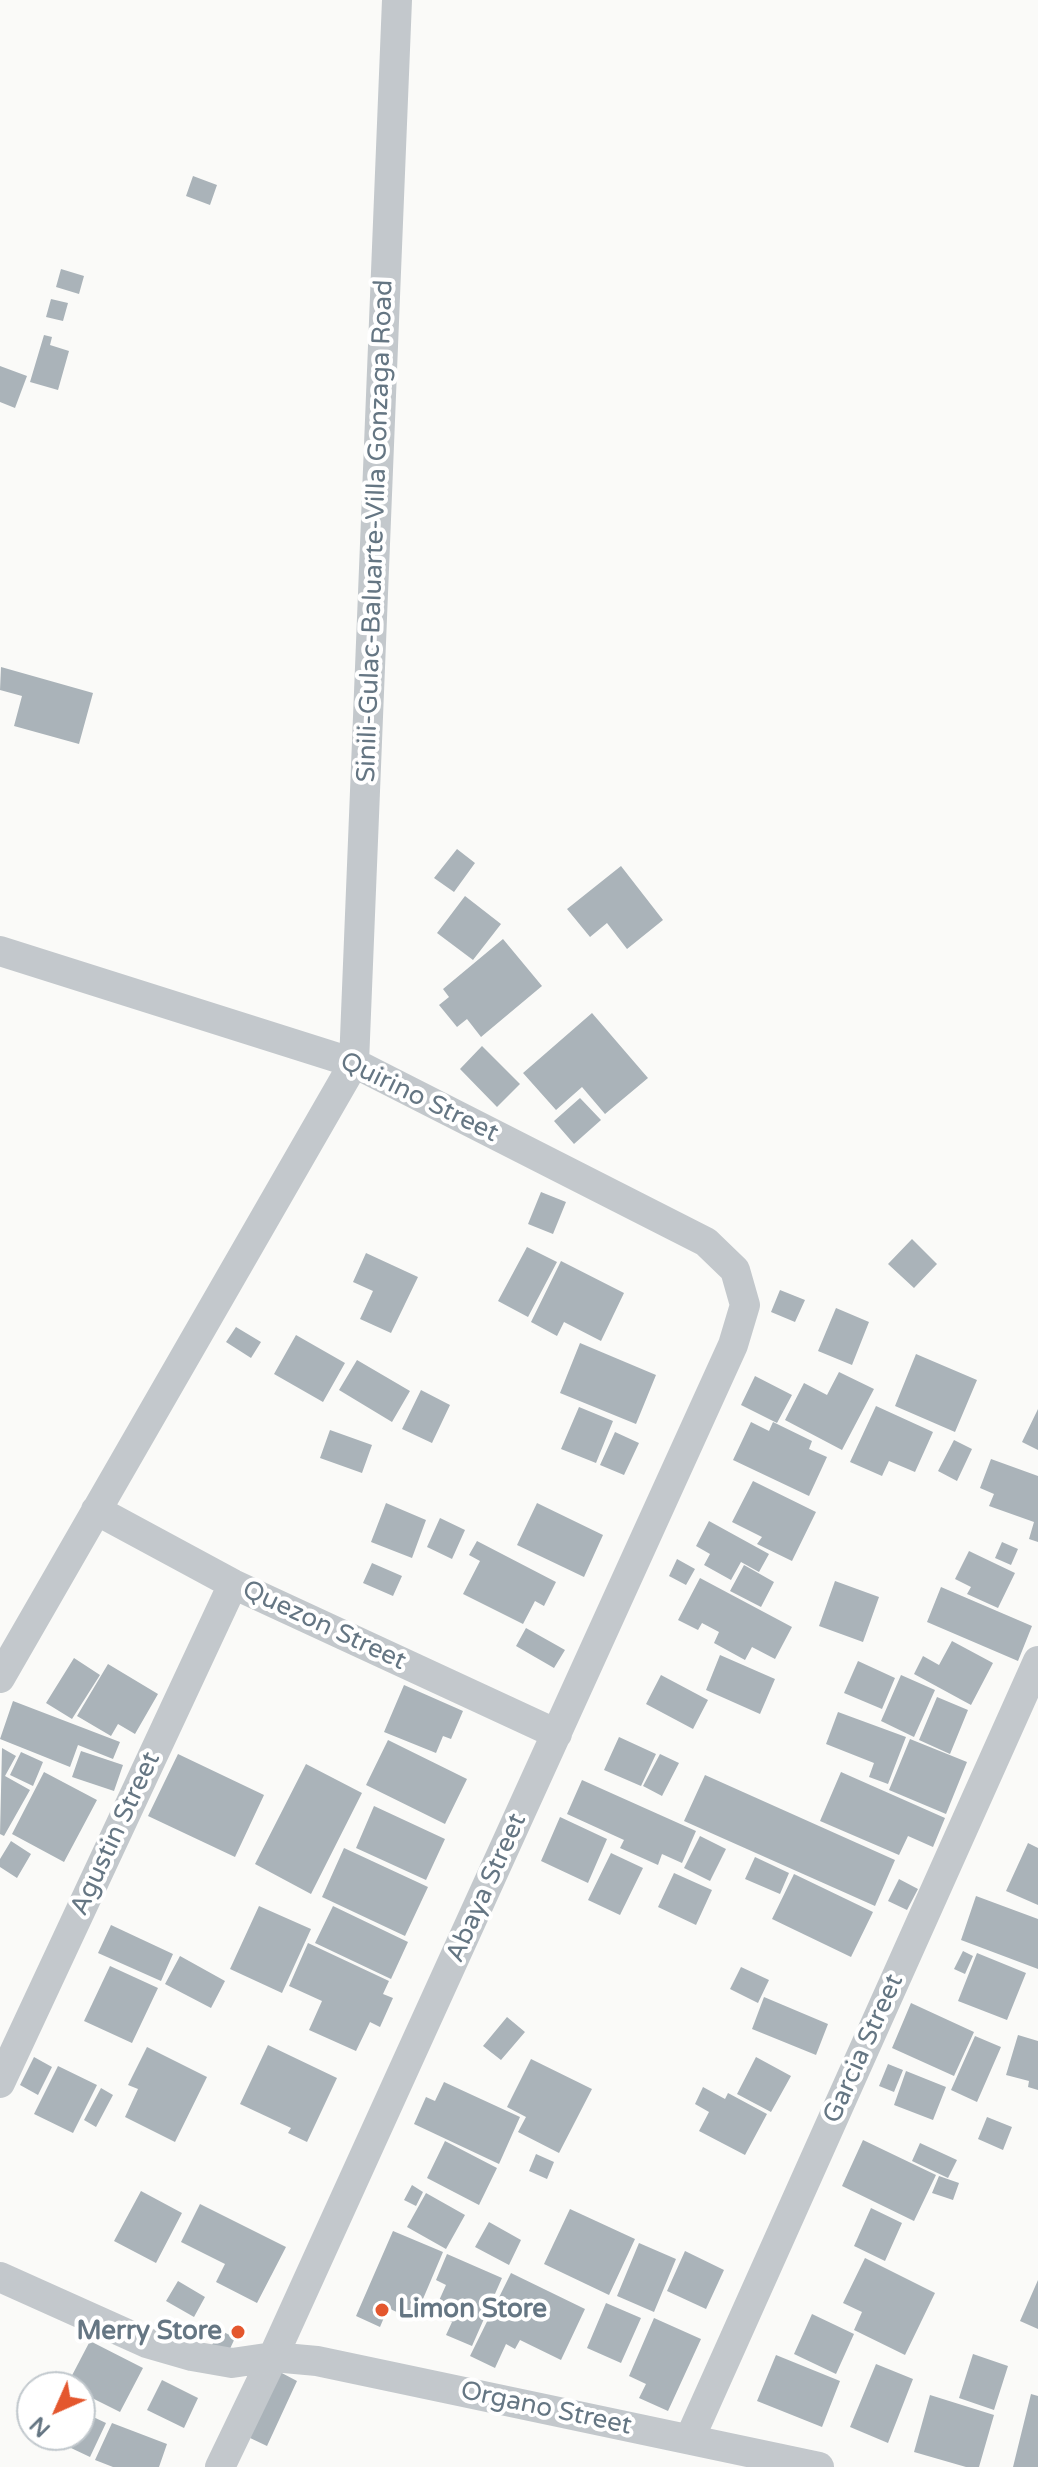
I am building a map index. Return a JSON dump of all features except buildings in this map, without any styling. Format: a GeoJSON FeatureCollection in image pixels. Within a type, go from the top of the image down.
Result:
{"type":"FeatureCollection","features":[{"type":"Feature","properties":{"kind":"street","name":"Sinili-Gulac-Baluarte-Villa Gonzaga Road"},"geometry":{"type":"LineString","coordinates":[[354,1063],[397,0]]}},
{"type":"Feature","properties":{"kind":"street","name":"Quirino Street"},"geometry":{"type":"LineString","coordinates":[[0,951],[354,1063],[706,1242],[735,1270],[745,1305]]}},
{"type":"Feature","properties":{"kind":"street"},"geometry":{"type":"LineString","coordinates":[[0,1678],[354,1063]]}},
{"type":"Feature","properties":{"kind":"street","name":"Abaya Street"},"geometry":{"type":"LineString","coordinates":[[220,2467],[273,2357],[733,1345],[745,1305]]}},
{"type":"Feature","properties":{"kind":"street","name":"Quezon Street"},"geometry":{"type":"LineString","coordinates":[[96,1510],[233,1584],[557,1734]]}},
{"type":"Feature","properties":{"kind":"street","name":"Agustin Street"},"geometry":{"type":"LineString","coordinates":[[0,2083],[233,1584]]}},
{"type":"Feature","properties":{"kind":"street","name":"Garcia Street"},"geometry":{"type":"LineString","coordinates":[[690,2438],[1038,1661]]}},
{"type":"Feature","properties":{"kind":"street","name":"Organo Street"},"geometry":{"type":"LineString","coordinates":[[0,2277],[147,2343],[192,2356],[232,2363],[273,2357],[317,2361],[819,2467]]}},
{"type":"Feature","properties":{"kind":"place","name":"Limon Store"},"geometry":{"type":"Point","coordinates":[382,2310]}},
{"type":"Feature","properties":{"kind":"place","name":"Merry Store"},"geometry":{"type":"Point","coordinates":[238,2332]}}]}
